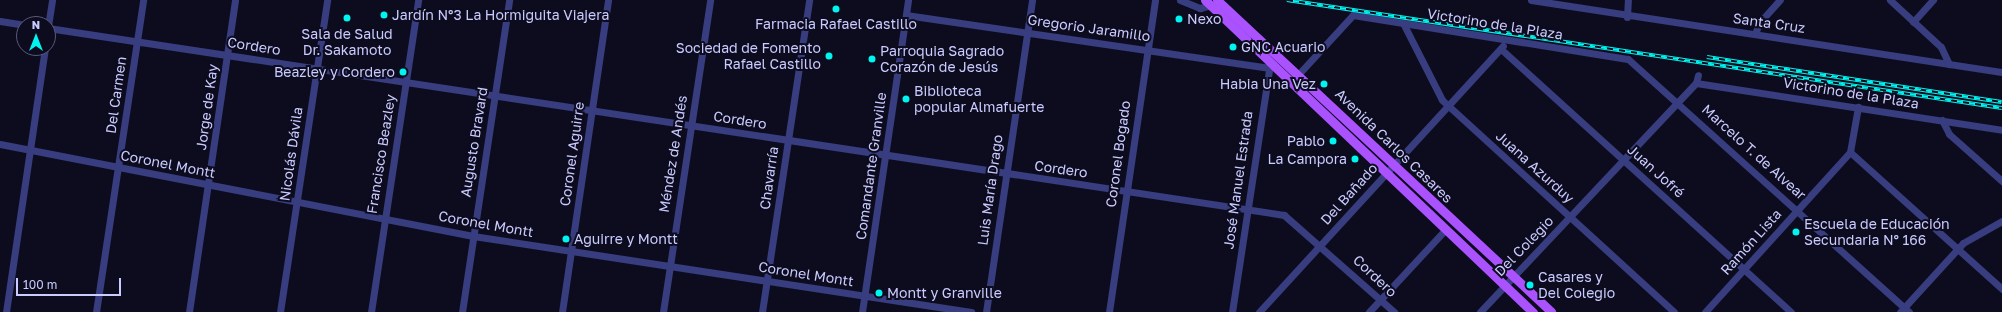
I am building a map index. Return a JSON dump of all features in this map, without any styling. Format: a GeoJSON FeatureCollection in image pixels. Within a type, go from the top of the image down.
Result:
{"type":"FeatureCollection","features":[{"type":"Feature","properties":{"kind":"main road","name":"Avenida Carlos Casares"},"geometry":{"type":"LineString","coordinates":[[1211,2],[1273,62],[1295,78],[1393,165],[1551,312]]}},
{"type":"Feature","properties":{"kind":"main road","name":"Avenida Carlos Casares"},"geometry":{"type":"LineString","coordinates":[[1295,78],[1444,231],[1533,312]]}},
{"type":"Feature","properties":{"kind":"street"},"geometry":{"type":"LineString","coordinates":[[50,16],[52,0]]}},
{"type":"Feature","properties":{"kind":"street","name":"Del Carmen"},"geometry":{"type":"LineString","coordinates":[[96,312],[143,0]]}},
{"type":"Feature","properties":{"kind":"street","name":"Jorge de Kay"},"geometry":{"type":"LineString","coordinates":[[189,312],[209,186],[235,0]]}},
{"type":"Feature","properties":{"kind":"street","name":"Nicolás Dávila"},"geometry":{"type":"LineString","coordinates":[[280,312],[327,0]]}},
{"type":"Feature","properties":{"kind":"street","name":"Francisco Beazley"},"geometry":{"type":"LineString","coordinates":[[371,312],[418,0]]}},
{"type":"Feature","properties":{"kind":"street","name":"Augusto Bravard"},"geometry":{"type":"LineString","coordinates":[[462,312],[509,0]]}},
{"type":"Feature","properties":{"kind":"street","name":"Coronel Aguirre"},"geometry":{"type":"LineString","coordinates":[[562,312],[608,0]]}},
{"type":"Feature","properties":{"kind":"street","name":"Méndez de Andés"},"geometry":{"type":"LineString","coordinates":[[663,312],[710,0]]}},
{"type":"Feature","properties":{"kind":"street","name":"Chavarría"},"geometry":{"type":"LineString","coordinates":[[762,312],[809,0]]}},
{"type":"Feature","properties":{"kind":"street","name":"Comandante Granville"},"geometry":{"type":"LineString","coordinates":[[862,312],[908,0]]}},
{"type":"Feature","properties":{"kind":"street","name":"Luis María Drago"},"geometry":{"type":"LineString","coordinates":[[986,312],[1005,174],[1032,0]]}},
{"type":"Feature","properties":{"kind":"street","name":"Coronel Bogado"},"geometry":{"type":"LineString","coordinates":[[1109,312],[1155,0]]}},
{"type":"Feature","properties":{"kind":"street"},"geometry":{"type":"LineString","coordinates":[[1180,0],[1200,8],[1211,2]]}},
{"type":"Feature","properties":{"kind":"street","name":"Santa Cruz"},"geometry":{"type":"LineString","coordinates":[[1531,0],[1627,17],[1755,34],[2002,72]]}},
{"type":"Feature","properties":{"kind":"street"},"geometry":{"type":"LineString","coordinates":[[1627,17],[1628,0]]}},
{"type":"Feature","properties":{"kind":"street"},"geometry":{"type":"LineString","coordinates":[[1755,34],[1759,23],[1780,0]]}},
{"type":"Feature","properties":{"kind":"street"},"geometry":{"type":"LineString","coordinates":[[1890,0],[1941,47],[1950,64]]}},
{"type":"Feature","properties":{"kind":"street"},"geometry":{"type":"LineString","coordinates":[[1913,22],[1933,0]]}},
{"type":"Feature","properties":{"kind":"street","name":"Gregorio Jaramillo"},"geometry":{"type":"LineString","coordinates":[[906,14],[1147,49],[1273,62]]}},
{"type":"Feature","properties":{"kind":"street","name":"Victorino de la Plaza"},"geometry":{"type":"LineString","coordinates":[[1295,78],[1353,15],[1632,61]]}},
{"type":"Feature","properties":{"kind":"street"},"geometry":{"type":"LineString","coordinates":[[0,21],[16,23]]}},
{"type":"Feature","properties":{"kind":"street","name":"Juana Azurduy"},"geometry":{"type":"LineString","coordinates":[[1403,23],[1448,106],[1674,312]]}},
{"type":"Feature","properties":{"kind":"street","name":"Cordero"},"geometry":{"type":"LineString","coordinates":[[56,28],[136,42],[1005,174],[1247,209],[1289,218],[1320,244],[1394,312]]}},
{"type":"Feature","properties":{"kind":"street"},"geometry":{"type":"LineString","coordinates":[[1502,50],[1504,40]]}},
{"type":"Feature","properties":{"kind":"street","name":"Del Bañado"},"geometry":{"type":"LineString","coordinates":[[1259,312],[1385,172],[1502,50]]}},
{"type":"Feature","properties":{"kind":"street","name":"Juan Jofré"},"geometry":{"type":"LineString","coordinates":[[1502,50],[1791,312]]}},
{"type":"Feature","properties":{"kind":"street"},"geometry":{"type":"LineString","coordinates":[[0,311],[7,312],[44,56]]}},
{"type":"Feature","properties":{"kind":"street","name":"Marcelo T. de Alvear"},"geometry":{"type":"LineString","coordinates":[[1632,61],[1798,210],[1904,310]]}},
{"type":"Feature","properties":{"kind":"street","name":"José Manuel Estrada"},"geometry":{"type":"LineString","coordinates":[[1232,312],[1247,209],[1273,62]]}},
{"type":"Feature","properties":{"kind":"street"},"geometry":{"type":"LineString","coordinates":[[1696,83],[1698,75]]}},
{"type":"Feature","properties":{"kind":"street","name":"Victorino de la Plaza"},"geometry":{"type":"LineString","coordinates":[[1696,83],[2002,130]]}},
{"type":"Feature","properties":{"kind":"street","name":"Del Colegio"},"geometry":{"type":"LineString","coordinates":[[1480,312],[1504,285],[1514,278],[1571,217],[1677,100],[1696,83]]}},
{"type":"Feature","properties":{"kind":"street"},"geometry":{"type":"LineString","coordinates":[[1858,107],[1850,152],[2002,289]]}},
{"type":"Feature","properties":{"kind":"street"},"geometry":{"type":"LineString","coordinates":[[1942,120],[1949,134],[2002,181]]}},
{"type":"Feature","properties":{"kind":"street","name":"Coronel Montt"},"geometry":{"type":"LineString","coordinates":[[0,144],[209,186],[473,236],[971,312]]}},
{"type":"Feature","properties":{"kind":"street","name":"Ramón Lista"},"geometry":{"type":"LineString","coordinates":[[1705,312],[1850,152]]}},
{"type":"Feature","properties":{"kind":"street"},"geometry":{"type":"LineString","coordinates":[[1904,310],[1958,248],[2002,221]]}},
{"type":"Feature","properties":{"kind":"street"},"geometry":{"type":"LineString","coordinates":[[1370,312],[1444,231]]}},
{"type":"Feature","properties":{"kind":"railway"},"geometry":{"type":"LineString","coordinates":[[1287,0],[2002,108]]}},
{"type":"Feature","properties":{"kind":"railway"},"geometry":{"type":"LineString","coordinates":[[1707,57],[2002,102]]}},
{"type":"Feature","properties":{"kind":"place","name":"Farmacia Rafael Castillo"},"geometry":{"type":"Point","coordinates":[836,9]}},
{"type":"Feature","properties":{"kind":"place","name":"Jardín N°3 La Hormiguita Viajera"},"geometry":{"type":"Point","coordinates":[384,15]}},
{"type":"Feature","properties":{"kind":"place","name":"Sala de Salud Dr. Sakamoto"},"geometry":{"type":"Point","coordinates":[347,18]}},
{"type":"Feature","properties":{"kind":"place","name":"Nexo"},"geometry":{"type":"Point","coordinates":[1179,19]}},
{"type":"Feature","properties":{"kind":"place","name":"GNC Acuario"},"geometry":{"type":"Point","coordinates":[1233,47]}},
{"type":"Feature","properties":{"kind":"place","name":"Sociedad de Fomento Rafael Castillo"},"geometry":{"type":"Point","coordinates":[829,56]}},
{"type":"Feature","properties":{"kind":"place","name":"Parroquia Sagrado Corazón de Jesús"},"geometry":{"type":"Point","coordinates":[872,59]}},
{"type":"Feature","properties":{"kind":"place","name":"Beazley y Cordero"},"geometry":{"type":"Point","coordinates":[403,72]}},
{"type":"Feature","properties":{"kind":"place","name":"Habia Una Vez"},"geometry":{"type":"Point","coordinates":[1324,84]}},
{"type":"Feature","properties":{"kind":"place","name":"Biblioteca popular Almafuerte"},"geometry":{"type":"Point","coordinates":[906,99]}},
{"type":"Feature","properties":{"kind":"place","name":"Pablo"},"geometry":{"type":"Point","coordinates":[1333,141]}},
{"type":"Feature","properties":{"kind":"place","name":"La Campora"},"geometry":{"type":"Point","coordinates":[1355,159]}},
{"type":"Feature","properties":{"kind":"place","name":"Escuela de Educación Secundaria N° 166"},"geometry":{"type":"Point","coordinates":[1796,232]}},
{"type":"Feature","properties":{"kind":"place","name":"Aguirre y Montt"},"geometry":{"type":"Point","coordinates":[566,239]}},
{"type":"Feature","properties":{"kind":"place","name":"Casares y Del Colegio"},"geometry":{"type":"Point","coordinates":[1530,285]}},
{"type":"Feature","properties":{"kind":"place","name":"Montt y Granville"},"geometry":{"type":"Point","coordinates":[879,293]}}]}
